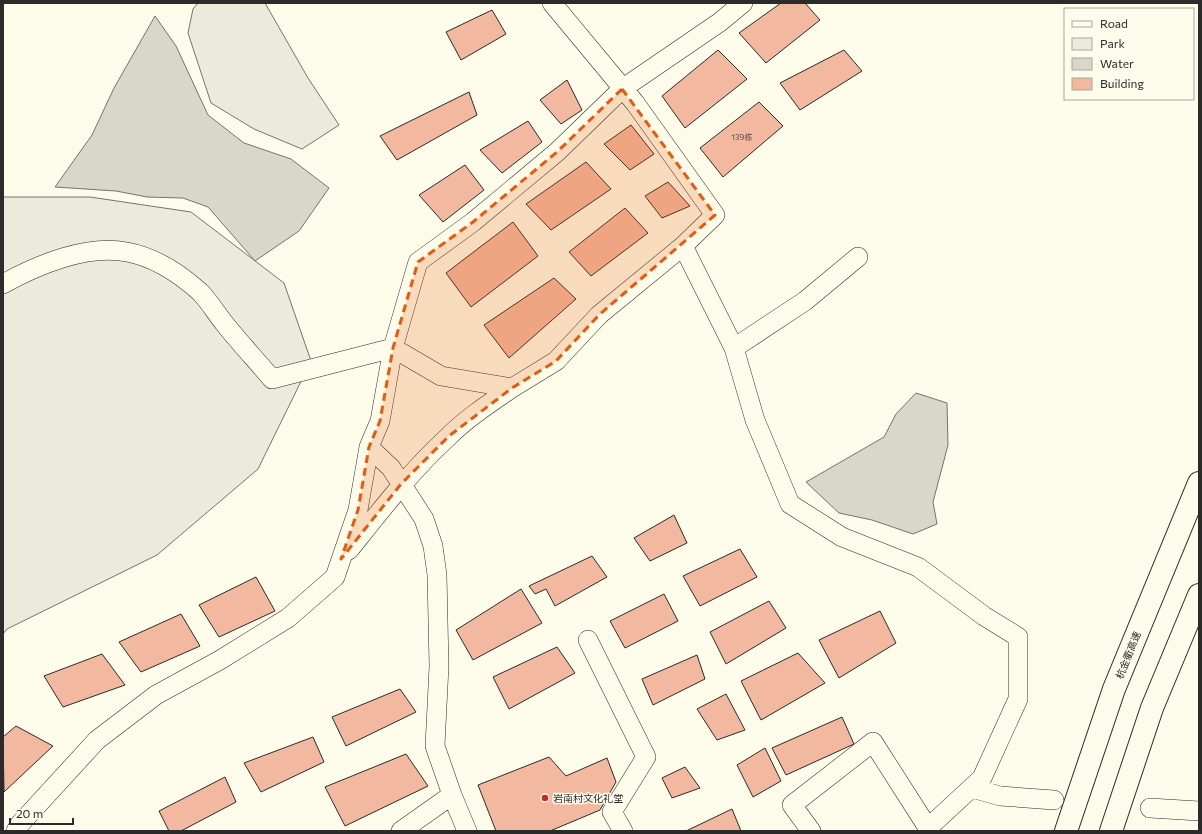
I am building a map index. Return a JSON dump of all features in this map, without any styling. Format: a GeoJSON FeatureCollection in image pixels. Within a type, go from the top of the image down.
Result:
{"type":"FeatureCollection","features":[{"type":"Feature","properties":{"kind":"highway","name":"杭金衢高速"},"geometry":{"type":"LineString","coordinates":[[1066,831],[1114,689],[1199,483]]}},
{"type":"Feature","properties":{"kind":"highway"},"geometry":{"type":"LineString","coordinates":[[1111,831],[1152,708],[1199,595]]}},
{"type":"Feature","properties":{"kind":"highway"},"geometry":{"type":"LineString","coordinates":[[1058,831],[1114,689]]}},
{"type":"Feature","properties":{"kind":"street"},"geometry":{"type":"LineString","coordinates":[[341,559],[401,484],[449,436],[482,409],[512,388],[556,361],[599,315],[682,246],[715,215],[634,103],[552,3]]}},
{"type":"Feature","properties":{"kind":"street"},"geometry":{"type":"LineString","coordinates":[[16,831],[20,824],[97,740],[156,695],[220,660],[288,618],[335,577],[358,510],[369,446],[380,421],[393,348],[418,262],[473,222],[557,152],[622,89],[720,22],[744,3]]}},
{"type":"Feature","properties":{"kind":"street"},"geometry":{"type":"LineString","coordinates":[[682,246],[734,348],[755,420],[790,504],[842,537],[918,567],[984,616],[1018,637],[1018,699],[982,778],[972,788],[928,829],[873,742],[792,805],[811,831]]}},
{"type":"Feature","properties":{"kind":"street"},"geometry":{"type":"LineString","coordinates":[[3,284],[26,271],[65,257],[95,250],[126,252],[153,261],[176,273],[201,294],[272,378],[393,348],[441,376],[512,388]]}},
{"type":"Feature","properties":{"kind":"street"},"geometry":{"type":"LineString","coordinates":[[734,348],[805,301],[858,257]]}},
{"type":"Feature","properties":{"kind":"street"},"geometry":{"type":"LineString","coordinates":[[369,446],[390,468],[424,519],[433,546],[437,575],[439,666],[435,746],[452,795],[467,831]]}},
{"type":"Feature","properties":{"kind":"street"},"geometry":{"type":"LineString","coordinates":[[588,640],[646,757],[612,812],[623,831]]}},
{"type":"Feature","properties":{"kind":"street"},"geometry":{"type":"LineString","coordinates":[[972,788],[1000,796],[1054,800]]}},
{"type":"Feature","properties":{"kind":"street"},"geometry":{"type":"LineString","coordinates":[[401,831],[452,795]]}},
{"type":"Feature","properties":{"kind":"street"},"geometry":{"type":"LineString","coordinates":[[1150,808],[1199,812]]}},
{"type":"Feature","properties":{"kind":"highlighted area"},"geometry":{"type":"Polygon","coordinates":[[[622,89],[715,215],[599,315],[556,361],[512,388],[449,436],[401,484],[341,559],[358,510],[369,447],[380,421],[393,348],[418,262],[473,222],[557,152],[622,89]]]}},
{"type":"Feature","properties":{"kind":"green space"},"geometry":{"type":"Polygon","coordinates":[[[198,3],[265,3],[308,78],[339,125],[302,149],[254,129],[211,103],[188,33],[193,9],[198,3]]]}},
{"type":"Feature","properties":{"kind":"green space"},"geometry":{"type":"Polygon","coordinates":[[[3,197],[90,197],[191,212],[284,283],[311,361],[258,469],[157,555],[7,629],[3,634],[3,197]]]}},
{"type":"Feature","properties":{"kind":"water"},"geometry":{"type":"Polygon","coordinates":[[[155,16],[176,46],[208,115],[244,143],[291,159],[329,188],[299,231],[255,261],[208,207],[183,198],[147,197],[116,191],[55,187],[92,135],[114,88],[155,16]]]}},
{"type":"Feature","properties":{"kind":"water"},"geometry":{"type":"Polygon","coordinates":[[[916,393],[947,403],[948,445],[933,502],[937,524],[913,534],[872,520],[839,513],[806,482],[884,437],[896,414],[916,393]]]}},
{"type":"Feature","properties":{"kind":"building"},"geometry":{"type":"Polygon","coordinates":[[[781,3],[805,3],[820,20],[766,63],[739,33],[781,3]]]}},
{"type":"Feature","properties":{"kind":"building"},"geometry":{"type":"Polygon","coordinates":[[[492,10],[506,34],[461,60],[446,32],[492,10]]]}},
{"type":"Feature","properties":{"kind":"building"},"geometry":{"type":"Polygon","coordinates":[[[718,50],[747,79],[685,128],[662,96],[718,50]]]}},
{"type":"Feature","properties":{"kind":"building"},"geometry":{"type":"Polygon","coordinates":[[[844,50],[862,71],[800,110],[780,83],[844,50]]]}},
{"type":"Feature","properties":{"kind":"building"},"geometry":{"type":"Polygon","coordinates":[[[567,80],[582,110],[561,124],[540,100],[567,80]]]}},
{"type":"Feature","properties":{"kind":"building"},"geometry":{"type":"Polygon","coordinates":[[[469,92],[477,115],[397,160],[380,136],[469,92]]]}},
{"type":"Feature","properties":{"kind":"building"},"geometry":{"type":"Polygon","coordinates":[[[759,102],[783,126],[723,177],[700,148],[759,102]]]}},
{"type":"Feature","properties":{"kind":"building"},"geometry":{"type":"Polygon","coordinates":[[[528,121],[542,142],[502,173],[480,150],[528,121]]]}},
{"type":"Feature","properties":{"kind":"building"},"geometry":{"type":"Polygon","coordinates":[[[631,125],[654,154],[630,170],[604,144],[631,125]]]}},
{"type":"Feature","properties":{"kind":"building"},"geometry":{"type":"Polygon","coordinates":[[[586,162],[611,189],[551,230],[526,204],[586,162]]]}},
{"type":"Feature","properties":{"kind":"building"},"geometry":{"type":"Polygon","coordinates":[[[465,165],[484,190],[443,222],[419,195],[465,165]]]}},
{"type":"Feature","properties":{"kind":"building"},"geometry":{"type":"Polygon","coordinates":[[[668,182],[690,206],[662,218],[645,196],[668,182]]]}},
{"type":"Feature","properties":{"kind":"building"},"geometry":{"type":"Polygon","coordinates":[[[625,208],[648,233],[591,276],[569,252],[625,208]]]}},
{"type":"Feature","properties":{"kind":"building"},"geometry":{"type":"Polygon","coordinates":[[[513,222],[538,256],[471,307],[446,273],[513,222]]]}},
{"type":"Feature","properties":{"kind":"building"},"geometry":{"type":"Polygon","coordinates":[[[554,278],[576,299],[509,358],[484,325],[554,278]]]}},
{"type":"Feature","properties":{"kind":"building"},"geometry":{"type":"Polygon","coordinates":[[[674,515],[687,543],[650,561],[634,538],[674,515]]]}},
{"type":"Feature","properties":{"kind":"building"},"geometry":{"type":"Polygon","coordinates":[[[740,549],[757,577],[700,606],[683,576],[740,549]]]}},
{"type":"Feature","properties":{"kind":"building"},"geometry":{"type":"Polygon","coordinates":[[[592,556],[607,577],[555,606],[546,589],[535,594],[529,586],[592,556]]]}},
{"type":"Feature","properties":{"kind":"building"},"geometry":{"type":"Polygon","coordinates":[[[256,577],[275,611],[219,637],[199,605],[256,577]]]}},
{"type":"Feature","properties":{"kind":"building"},"geometry":{"type":"Polygon","coordinates":[[[521,589],[542,623],[473,660],[456,630],[521,589]]]}},
{"type":"Feature","properties":{"kind":"building"},"geometry":{"type":"Polygon","coordinates":[[[664,594],[678,621],[625,648],[610,621],[664,594]]]}},
{"type":"Feature","properties":{"kind":"building"},"geometry":{"type":"Polygon","coordinates":[[[769,601],[786,628],[726,664],[710,632],[769,601]]]}},
{"type":"Feature","properties":{"kind":"building"},"geometry":{"type":"Polygon","coordinates":[[[880,611],[896,643],[839,678],[819,640],[880,611]]]}},
{"type":"Feature","properties":{"kind":"building"},"geometry":{"type":"Polygon","coordinates":[[[181,614],[200,646],[141,672],[119,642],[181,614]]]}},
{"type":"Feature","properties":{"kind":"building"},"geometry":{"type":"Polygon","coordinates":[[[557,647],[575,673],[509,709],[493,677],[557,647]]]}},
{"type":"Feature","properties":{"kind":"building"},"geometry":{"type":"Polygon","coordinates":[[[798,653],[825,683],[761,720],[741,681],[798,653]]]}},
{"type":"Feature","properties":{"kind":"building"},"geometry":{"type":"Polygon","coordinates":[[[102,654],[125,685],[63,707],[44,676],[102,654]]]}},
{"type":"Feature","properties":{"kind":"building"},"geometry":{"type":"Polygon","coordinates":[[[697,655],[705,679],[653,705],[642,679],[697,655]]]}},
{"type":"Feature","properties":{"kind":"building"},"geometry":{"type":"Polygon","coordinates":[[[400,689],[416,712],[346,746],[332,717],[400,689]]]}},
{"type":"Feature","properties":{"kind":"building"},"geometry":{"type":"Polygon","coordinates":[[[726,694],[745,730],[717,740],[697,709],[726,694]]]}},
{"type":"Feature","properties":{"kind":"building"},"geometry":{"type":"Polygon","coordinates":[[[842,717],[854,744],[786,775],[772,748],[842,717]]]}},
{"type":"Feature","properties":{"kind":"building"},"geometry":{"type":"Polygon","coordinates":[[[16,726],[53,746],[4,792],[3,737],[16,726]]]}},
{"type":"Feature","properties":{"kind":"building"},"geometry":{"type":"Polygon","coordinates":[[[313,737],[324,762],[261,792],[244,763],[313,737]]]}},
{"type":"Feature","properties":{"kind":"building"},"geometry":{"type":"Polygon","coordinates":[[[765,748],[781,781],[753,797],[737,765],[765,748]]]}},
{"type":"Feature","properties":{"kind":"building"},"geometry":{"type":"Polygon","coordinates":[[[406,754],[428,786],[345,826],[325,787],[406,754]]]}},
{"type":"Feature","properties":{"kind":"building","name":"岩南村文化礼堂"},"geometry":{"type":"Polygon","coordinates":[[[549,757],[566,776],[607,758],[616,782],[600,810],[550,831],[496,831],[478,785],[549,757]]]}},
{"type":"Feature","properties":{"kind":"building"},"geometry":{"type":"Polygon","coordinates":[[[685,767],[700,788],[672,798],[662,778],[685,767]]]}},
{"type":"Feature","properties":{"kind":"building"},"geometry":{"type":"Polygon","coordinates":[[[225,777],[236,802],[181,831],[169,831],[159,811],[225,777]]]}},
{"type":"Feature","properties":{"kind":"building"},"geometry":{"type":"Polygon","coordinates":[[[732,809],[741,831],[686,831],[732,809]]]}},
{"type":"Feature","properties":{"kind":"place","name":"岩南村文化礼堂"},"geometry":{"type":"Point","coordinates":[545,798]}}]}
